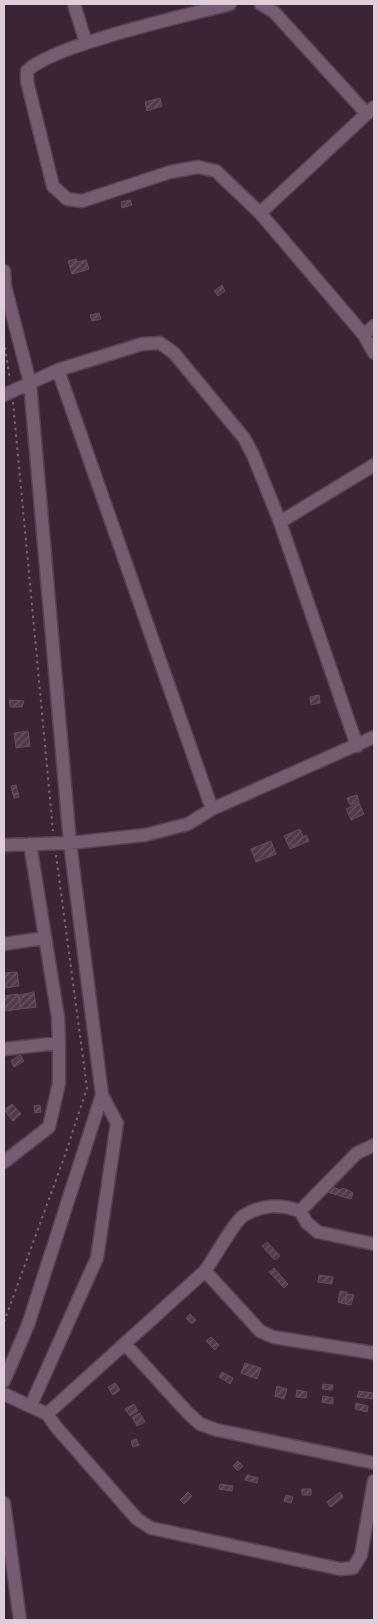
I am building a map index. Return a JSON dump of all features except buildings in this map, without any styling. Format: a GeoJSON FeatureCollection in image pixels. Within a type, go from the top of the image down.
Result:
{"type":"FeatureCollection","features":[{"type":"Feature","properties":{"kind":"street"},"geometry":{"type":"LineString","coordinates":[[74,4],[86,43]]}},
{"type":"Feature","properties":{"kind":"street"},"geometry":{"type":"LineString","coordinates":[[230,4],[86,43],[34,64],[27,71],[27,81],[53,186],[67,199],[82,201],[170,172],[198,167],[216,171],[260,213],[364,335],[374,352]]}},
{"type":"Feature","properties":{"kind":"street"},"geometry":{"type":"LineString","coordinates":[[260,213],[371,111],[274,12],[261,4]]}},
{"type":"Feature","properties":{"kind":"street"},"geometry":{"type":"LineString","coordinates":[[4,271],[5,286],[30,383],[70,843],[102,1095],[117,1123],[97,1258],[31,1405]]}},
{"type":"Feature","properties":{"kind":"street"},"geometry":{"type":"LineString","coordinates":[[364,335],[374,326]]}},
{"type":"Feature","properties":{"kind":"street"},"geometry":{"type":"LineString","coordinates":[[4,395],[58,370],[142,344],[160,343],[174,353],[244,438],[280,522],[357,746]]}},
{"type":"Feature","properties":{"kind":"street"},"geometry":{"type":"LineString","coordinates":[[58,370],[212,809]]}},
{"type":"Feature","properties":{"kind":"street"},"geometry":{"type":"LineString","coordinates":[[280,522],[374,465]]}},
{"type":"Feature","properties":{"kind":"street"},"geometry":{"type":"LineString","coordinates":[[4,845],[70,843],[145,835],[188,824],[212,809],[374,738]]}},
{"type":"Feature","properties":{"kind":"street"},"geometry":{"type":"LineString","coordinates":[[4,1162],[48,1127],[59,1083],[58,1017],[30,844]]}},
{"type":"Feature","properties":{"kind":"street"},"geometry":{"type":"LineString","coordinates":[[4,944],[44,938]]}},
{"type":"Feature","properties":{"kind":"street"},"geometry":{"type":"LineString","coordinates":[[4,1049],[59,1042]]}},
{"type":"Feature","properties":{"kind":"street"},"geometry":{"type":"LineString","coordinates":[[4,1381],[28,1325],[102,1095]]}},
{"type":"Feature","properties":{"kind":"street"},"geometry":{"type":"LineString","coordinates":[[300,1211],[357,1153],[374,1145]]}},
{"type":"Feature","properties":{"kind":"street"},"geometry":{"type":"LineString","coordinates":[[47,1414],[205,1270],[242,1216],[272,1205],[282,1205],[300,1211],[307,1223],[318,1232],[374,1244]]}},
{"type":"Feature","properties":{"kind":"street"},"geometry":{"type":"LineString","coordinates":[[205,1270],[260,1331],[273,1337],[374,1353]]}},
{"type":"Feature","properties":{"kind":"street"},"geometry":{"type":"LineString","coordinates":[[125,1344],[200,1424],[217,1430],[374,1463]]}},
{"type":"Feature","properties":{"kind":"street"},"geometry":{"type":"LineString","coordinates":[[4,1394],[47,1414],[57,1428],[137,1519],[151,1528],[340,1569],[353,1568],[361,1555],[374,1481]]}},
{"type":"Feature","properties":{"kind":"street"},"geometry":{"type":"LineString","coordinates":[[4,1503],[20,1620]]}}]}
